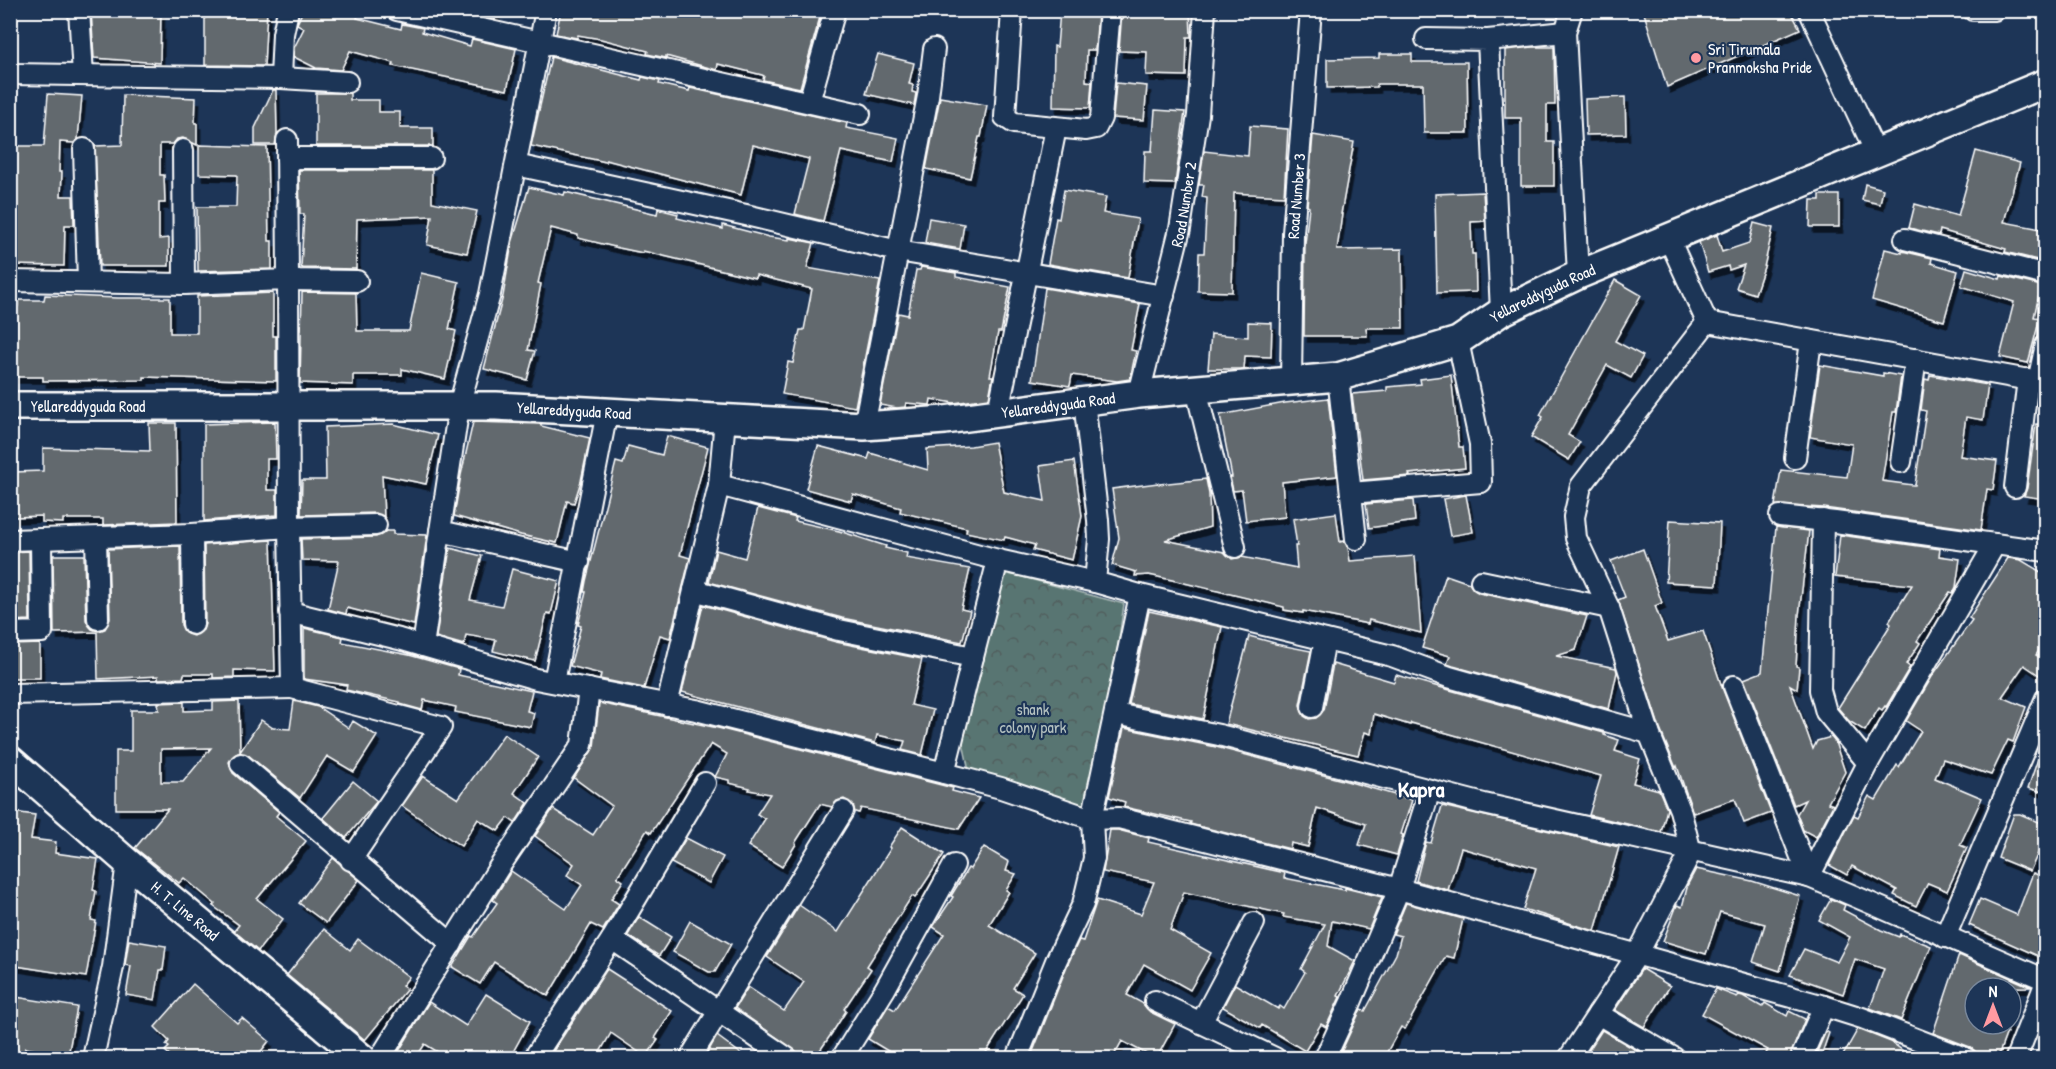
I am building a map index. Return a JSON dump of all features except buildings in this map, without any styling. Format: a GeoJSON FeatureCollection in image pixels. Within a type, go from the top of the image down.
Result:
{"type":"FeatureCollection","features":[{"type":"Feature","properties":{"kind":"street"},"geometry":{"type":"LineString","coordinates":[[79,10],[82,75]]}},
{"type":"Feature","properties":{"kind":"street"},"geometry":{"type":"LineString","coordinates":[[281,78],[283,34],[288,10]]}},
{"type":"Feature","properties":{"kind":"street"},"geometry":{"type":"LineString","coordinates":[[397,10],[860,114]]}},
{"type":"Feature","properties":{"kind":"street"},"geometry":{"type":"LineString","coordinates":[[423,646],[459,406],[490,294],[546,10]]}},
{"type":"Feature","properties":{"kind":"street"},"geometry":{"type":"LineString","coordinates":[[809,102],[835,10]]}},
{"type":"Feature","properties":{"kind":"street"},"geometry":{"type":"LineString","coordinates":[[1012,10],[1005,117],[1014,123],[1086,130],[1096,128],[1101,118],[1110,10]]}},
{"type":"Feature","properties":{"kind":"street","name":"Road Number 2"},"geometry":{"type":"LineString","coordinates":[[1139,394],[1180,229],[1198,115],[1205,10]]}},
{"type":"Feature","properties":{"kind":"street","name":"Road Number 3"},"geometry":{"type":"LineString","coordinates":[[1292,382],[1293,233],[1311,10]]}},
{"type":"Feature","properties":{"kind":"street"},"geometry":{"type":"LineString","coordinates":[[1572,10],[1565,32],[1578,275]]}},
{"type":"Feature","properties":{"kind":"street"},"geometry":{"type":"LineString","coordinates":[[1809,10],[1876,153]]}},
{"type":"Feature","properties":{"kind":"street"},"geometry":{"type":"LineString","coordinates":[[1973,10],[1994,10]]}},
{"type":"Feature","properties":{"kind":"street"},"geometry":{"type":"LineString","coordinates":[[1426,39],[1488,40],[1565,32]]}},
{"type":"Feature","properties":{"kind":"street"},"geometry":{"type":"LineString","coordinates":[[1488,40],[1501,312]]}},
{"type":"Feature","properties":{"kind":"street"},"geometry":{"type":"LineString","coordinates":[[864,426],[928,96],[934,49]]}},
{"type":"Feature","properties":{"kind":"street"},"geometry":{"type":"LineString","coordinates":[[10,74],[281,78],[347,82]]}},
{"type":"Feature","properties":{"kind":"street","name":"Yellareddyguda Road"},"geometry":{"type":"LineString","coordinates":[[10,406],[496,406],[864,426],[945,420],[1139,394],[1338,377],[1458,341],[1501,312],[1578,275],[2046,83]]}},
{"type":"Feature","properties":{"kind":"street"},"geometry":{"type":"LineString","coordinates":[[998,412],[1056,128]]}},
{"type":"Feature","properties":{"kind":"street"},"geometry":{"type":"LineString","coordinates":[[84,149],[88,282]]}},
{"type":"Feature","properties":{"kind":"street"},"geometry":{"type":"LineString","coordinates":[[292,688],[287,149],[431,158]]}},
{"type":"Feature","properties":{"kind":"street"},"geometry":{"type":"LineString","coordinates":[[183,150],[184,284]]}},
{"type":"Feature","properties":{"kind":"street"},"geometry":{"type":"LineString","coordinates":[[516,165],[898,251],[1164,296]]}},
{"type":"Feature","properties":{"kind":"street"},"geometry":{"type":"LineString","coordinates":[[1669,239],[1707,322]]}},
{"type":"Feature","properties":{"kind":"street"},"geometry":{"type":"LineString","coordinates":[[1905,239],[2046,275]]}},
{"type":"Feature","properties":{"kind":"street"},"geometry":{"type":"LineString","coordinates":[[10,280],[184,284],[288,280],[357,281]]}},
{"type":"Feature","properties":{"kind":"street"},"geometry":{"type":"LineString","coordinates":[[1707,322],[2037,381]]}},
{"type":"Feature","properties":{"kind":"street"},"geometry":{"type":"LineString","coordinates":[[1569,1059],[1637,955],[1690,852],[1680,810],[1650,733],[1609,608],[1576,538],[1574,517],[1581,486],[1707,322]]}},
{"type":"Feature","properties":{"kind":"street"},"geometry":{"type":"LineString","coordinates":[[1795,458],[1811,340]]}},
{"type":"Feature","properties":{"kind":"street"},"geometry":{"type":"LineString","coordinates":[[1351,493],[1481,482],[1480,444],[1458,341]]}},
{"type":"Feature","properties":{"kind":"street"},"geometry":{"type":"LineString","coordinates":[[2015,487],[2046,345]]}},
{"type":"Feature","properties":{"kind":"street"},"geometry":{"type":"LineString","coordinates":[[1901,462],[1916,359]]}},
{"type":"Feature","properties":{"kind":"street"},"geometry":{"type":"LineString","coordinates":[[1338,377],[1356,539]]}},
{"type":"Feature","properties":{"kind":"street"},"geometry":{"type":"LineString","coordinates":[[1196,389],[1235,547]]}},
{"type":"Feature","properties":{"kind":"street"},"geometry":{"type":"LineString","coordinates":[[1084,401],[1098,520],[1099,539],[1095,582]]}},
{"type":"Feature","properties":{"kind":"street"},"geometry":{"type":"LineString","coordinates":[[554,682],[607,412]]}},
{"type":"Feature","properties":{"kind":"street"},"geometry":{"type":"LineString","coordinates":[[667,705],[719,485],[725,419]]}},
{"type":"Feature","properties":{"kind":"street"},"geometry":{"type":"LineString","coordinates":[[719,485],[998,560],[1392,656],[1449,677],[1650,733]]}},
{"type":"Feature","properties":{"kind":"street"},"geometry":{"type":"LineString","coordinates":[[1780,516],[2046,551]]}},
{"type":"Feature","properties":{"kind":"street"},"geometry":{"type":"LineString","coordinates":[[1823,520],[1820,690],[1826,712],[1869,763]]}},
{"type":"Feature","properties":{"kind":"street"},"geometry":{"type":"LineString","coordinates":[[10,540],[376,525]]}},
{"type":"Feature","properties":{"kind":"street"},"geometry":{"type":"LineString","coordinates":[[440,531],[579,562]]}},
{"type":"Feature","properties":{"kind":"street"},"geometry":{"type":"LineString","coordinates":[[192,534],[193,624]]}},
{"type":"Feature","properties":{"kind":"street"},"geometry":{"type":"LineString","coordinates":[[96,538],[98,619]]}},
{"type":"Feature","properties":{"kind":"street"},"geometry":{"type":"LineString","coordinates":[[10,633],[42,632],[41,539]]}},
{"type":"Feature","properties":{"kind":"street"},"geometry":{"type":"LineString","coordinates":[[1809,877],[1869,763],[1995,544]]}},
{"type":"Feature","properties":{"kind":"street"},"geometry":{"type":"LineString","coordinates":[[944,773],[998,560]]}},
{"type":"Feature","properties":{"kind":"street"},"geometry":{"type":"LineString","coordinates":[[1481,581],[1609,608]]}},
{"type":"Feature","properties":{"kind":"street"},"geometry":{"type":"LineString","coordinates":[[694,590],[839,630],[973,657]]}},
{"type":"Feature","properties":{"kind":"street"},"geometry":{"type":"LineString","coordinates":[[1017,1059],[1056,961],[1083,904],[1094,858],[1092,819],[1140,595]]}},
{"type":"Feature","properties":{"kind":"street"},"geometry":{"type":"LineString","coordinates":[[291,612],[423,646],[536,679],[667,705],[944,773],[1001,788],[1092,819],[1119,818],[1399,889],[1824,1006],[1862,1018],[1965,1059]]}},
{"type":"Feature","properties":{"kind":"street"},"geometry":{"type":"LineString","coordinates":[[1312,707],[1325,640]]}},
{"type":"Feature","properties":{"kind":"street"},"geometry":{"type":"LineString","coordinates":[[1734,686],[1809,877]]}},
{"type":"Feature","properties":{"kind":"street"},"geometry":{"type":"LineString","coordinates":[[10,694],[292,688],[441,727],[351,860]]}},
{"type":"Feature","properties":{"kind":"street"},"geometry":{"type":"LineString","coordinates":[[380,1059],[498,869],[582,745],[590,689]]}},
{"type":"Feature","properties":{"kind":"street"},"geometry":{"type":"LineString","coordinates":[[1945,937],[2046,698]]}},
{"type":"Feature","properties":{"kind":"street"},"geometry":{"type":"LineString","coordinates":[[1116,714],[1219,735],[1484,804],[1809,877],[1892,911],[2046,981],[2016,1059]]}},
{"type":"Feature","properties":{"kind":"street"},"geometry":{"type":"LineString","coordinates":[[241,764],[452,944]]}},
{"type":"Feature","properties":{"kind":"street","name":"H. T. Line Road"},"geometry":{"type":"LineString","coordinates":[[11,766],[334,1059]]}},
{"type":"Feature","properties":{"kind":"street"},"geometry":{"type":"LineString","coordinates":[[534,1059],[612,939],[705,783]]}},
{"type":"Feature","properties":{"kind":"street"},"geometry":{"type":"LineString","coordinates":[[1325,1059],[1399,889],[1430,790]]}},
{"type":"Feature","properties":{"kind":"street"},"geometry":{"type":"LineString","coordinates":[[690,1059],[843,811]]}},
{"type":"Feature","properties":{"kind":"street"},"geometry":{"type":"LineString","coordinates":[[842,1059],[885,989],[954,865]]}},
{"type":"Feature","properties":{"kind":"street"},"geometry":{"type":"LineString","coordinates":[[93,1059],[113,968],[126,871]]}},
{"type":"Feature","properties":{"kind":"street","name":"H. T. Line Road"},"geometry":{"type":"LineString","coordinates":[[126,871],[362,1059]]}},
{"type":"Feature","properties":{"kind":"street"},"geometry":{"type":"LineString","coordinates":[[1201,1023],[1254,923]]}},
{"type":"Feature","properties":{"kind":"street"},"geometry":{"type":"LineString","coordinates":[[612,939],[787,1059]]}},
{"type":"Feature","properties":{"kind":"street"},"geometry":{"type":"LineString","coordinates":[[1155,1001],[1201,1023],[1249,1053],[1275,1059]]}},
{"type":"Feature","properties":{"kind":"street"},"geometry":{"type":"LineString","coordinates":[[1801,1059],[1824,1006]]}},
{"type":"Feature","properties":{"kind":"street"},"geometry":{"type":"LineString","coordinates":[[1598,1014],[1674,1059]]}},
{"type":"Feature","properties":{"kind":"green space","name":"shank colony park"},"geometry":{"type":"Polygon","coordinates":[[[996,570],[1124,604],[1092,819],[969,771],[958,719],[996,570]]]}},
{"type":"Feature","properties":{"kind":"place","name":"Sri Tirumala Pranmoksha Pride"},"geometry":{"type":"Point","coordinates":[1696,58]}},
{"type":"Feature","properties":{"kind":"district","name":"Kapra"},"geometry":{"type":"Point","coordinates":[1421,789]}}]}
